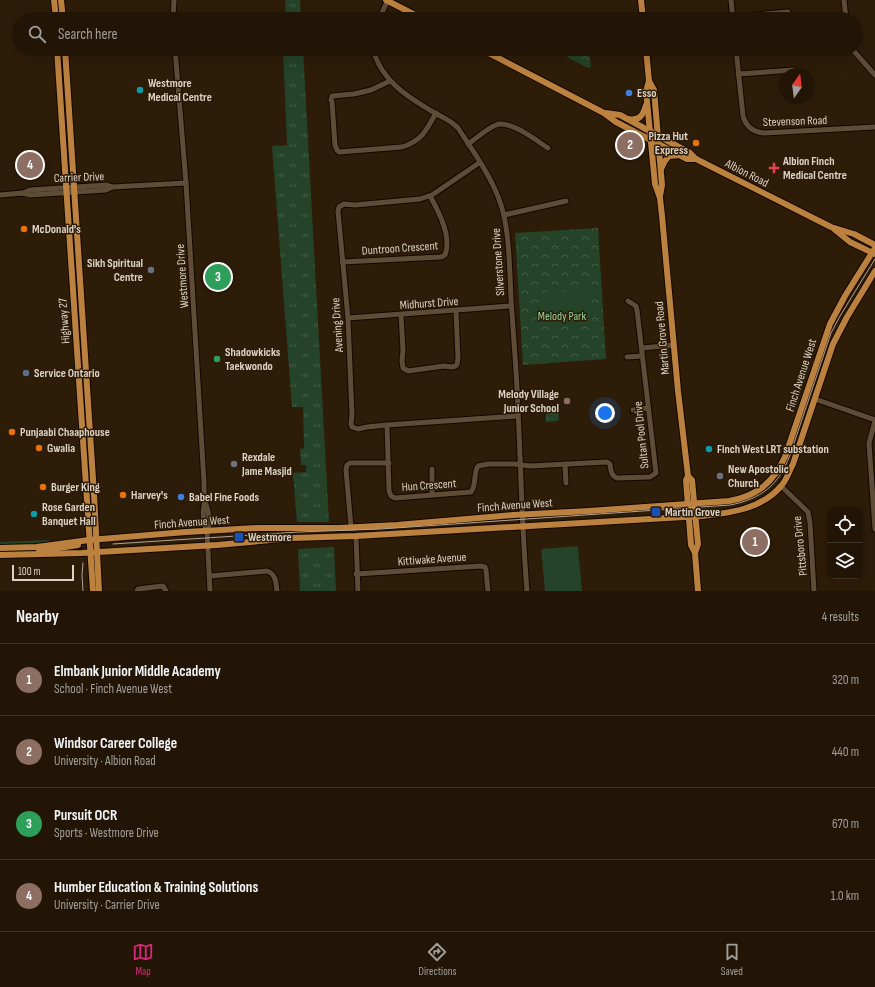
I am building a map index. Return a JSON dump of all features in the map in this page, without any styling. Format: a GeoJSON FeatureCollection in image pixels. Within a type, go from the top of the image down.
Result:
{"type":"FeatureCollection","features":[{"type":"Feature","properties":{"kind":"main road"},"geometry":{"type":"LineString","coordinates":[[54,0],[55,12]]}},
{"type":"Feature","properties":{"kind":"main road"},"geometry":{"type":"LineString","coordinates":[[61,0],[62,12]]}},
{"type":"Feature","properties":{"kind":"main road"},"geometry":{"type":"LineString","coordinates":[[388,0],[410,12]]}},
{"type":"Feature","properties":{"kind":"main road"},"geometry":{"type":"LineString","coordinates":[[641,0],[642,12]]}},
{"type":"Feature","properties":{"kind":"main road","name":"Highway 27"},"geometry":{"type":"LineString","coordinates":[[57,56],[93,591]]}},
{"type":"Feature","properties":{"kind":"main road","name":"Highway 27"},"geometry":{"type":"LineString","coordinates":[[65,56],[99,591]]}},
{"type":"Feature","properties":{"kind":"main road","name":"Albion Road"},"geometry":{"type":"LineString","coordinates":[[494,56],[604,113],[616,122],[681,156],[687,159],[696,159]]}},
{"type":"Feature","properties":{"kind":"main road","name":"Martin Grove Road"},"geometry":{"type":"LineString","coordinates":[[647,56],[649,81],[646,91],[647,102],[655,184],[660,198]]}},
{"type":"Feature","properties":{"kind":"main road","name":"Martin Grove Road"},"geometry":{"type":"LineString","coordinates":[[649,81],[654,90],[662,185],[660,198],[688,476],[686,480],[688,517],[691,545],[695,553],[698,591]]}},
{"type":"Feature","properties":{"kind":"main road"},"geometry":{"type":"LineString","coordinates":[[627,119],[635,120],[640,118],[644,113],[647,102]]}},
{"type":"Feature","properties":{"kind":"main road","name":"Albion Road"},"geometry":{"type":"LineString","coordinates":[[604,113],[620,115],[690,153],[696,159],[831,227],[854,234],[875,245]]}},
{"type":"Feature","properties":{"kind":"main road"},"geometry":{"type":"LineString","coordinates":[[661,169],[669,156],[681,156]]}},
{"type":"Feature","properties":{"kind":"main road","name":"Albion Road"},"geometry":{"type":"LineString","coordinates":[[831,227],[850,242],[874,252]]}},
{"type":"Feature","properties":{"kind":"main road","name":"Finch Avenue West"},"geometry":{"type":"LineString","coordinates":[[0,548],[89,542],[207,531],[258,528],[351,527],[436,522],[729,501],[744,497],[764,486],[778,472],[785,457],[830,324],[845,296],[874,252]]}},
{"type":"Feature","properties":{"kind":"main road","name":"Finch Avenue West"},"geometry":{"type":"LineString","coordinates":[[0,555],[90,553],[293,538],[356,536],[688,517],[722,514],[748,508],[769,497],[781,486],[793,464],[835,339],[875,271]]}},
{"type":"Feature","properties":{"kind":"main road","name":"Martin Grove Road"},"geometry":{"type":"LineString","coordinates":[[688,476],[692,480],[696,516],[698,544],[695,553]]}},
{"type":"Feature","properties":{"kind":"main road","name":"Finch Avenue West"},"geometry":{"type":"LineString","coordinates":[[20,555],[89,542]]}},
{"type":"Feature","properties":{"kind":"street"},"geometry":{"type":"LineString","coordinates":[[173,12],[174,0]]}},
{"type":"Feature","properties":{"kind":"street"},"geometry":{"type":"LineString","coordinates":[[382,12],[388,0]]}},
{"type":"Feature","properties":{"kind":"street"},"geometry":{"type":"LineString","coordinates":[[731,0],[732,12]]}},
{"type":"Feature","properties":{"kind":"street"},"geometry":{"type":"LineString","coordinates":[[844,0],[845,12]]}},
{"type":"Feature","properties":{"kind":"street","name":"Westmore Drive"},"geometry":{"type":"LineString","coordinates":[[176,56],[186,183],[205,502],[204,526],[207,531],[210,591]]}},
{"type":"Feature","properties":{"kind":"street","name":"Silverstone Drive"},"geometry":{"type":"LineString","coordinates":[[375,56],[390,81],[406,96],[454,124],[480,163],[498,196],[504,215],[518,416],[527,591]]}},
{"type":"Feature","properties":{"kind":"street","name":"Stevenson Road"},"geometry":{"type":"LineString","coordinates":[[737,56],[742,116],[746,125],[755,132],[764,133],[875,127]]}},
{"type":"Feature","properties":{"kind":"street"},"geometry":{"type":"LineString","coordinates":[[858,56],[875,75]]}},
{"type":"Feature","properties":{"kind":"street"},"geometry":{"type":"LineString","coordinates":[[738,74],[779,71]]}},
{"type":"Feature","properties":{"kind":"street"},"geometry":{"type":"LineString","coordinates":[[390,81],[366,91],[332,96],[331,100],[335,145],[339,152],[402,147],[410,144],[418,140],[425,132],[436,113]]}},
{"type":"Feature","properties":{"kind":"street"},"geometry":{"type":"LineString","coordinates":[[468,144],[495,125],[502,123],[511,125],[548,148]]}},
{"type":"Feature","properties":{"kind":"street","name":"Avening Drive"},"geometry":{"type":"LineString","coordinates":[[480,163],[430,196],[404,201],[355,205],[344,204],[339,207],[338,211],[342,262],[348,318],[352,427],[358,430],[387,424],[518,416]]}},
{"type":"Feature","properties":{"kind":"street","name":"Carrier Drive"},"geometry":{"type":"LineString","coordinates":[[0,195],[23,193],[30,190],[74,190],[107,185],[112,187],[186,183]]}},
{"type":"Feature","properties":{"kind":"street","name":"Duntroon Crescent"},"geometry":{"type":"LineString","coordinates":[[342,262],[435,257],[445,255],[447,250],[444,225],[430,196]]}},
{"type":"Feature","properties":{"kind":"street"},"geometry":{"type":"LineString","coordinates":[[504,215],[566,201]]}},
{"type":"Feature","properties":{"kind":"street","name":"Sultan Pool Drive"},"geometry":{"type":"LineString","coordinates":[[520,464],[530,466],[607,462],[610,464],[612,474],[617,478],[650,477],[656,473],[638,310],[636,306],[628,301]]}},
{"type":"Feature","properties":{"kind":"street","name":"Midhurst Drive"},"geometry":{"type":"LineString","coordinates":[[348,318],[511,306]]}},
{"type":"Feature","properties":{"kind":"street"},"geometry":{"type":"LineString","coordinates":[[401,315],[403,350],[402,362],[403,368],[408,371],[444,366],[453,367],[457,365],[456,311]]}},
{"type":"Feature","properties":{"kind":"street"},"geometry":{"type":"LineString","coordinates":[[642,348],[674,345]]}},
{"type":"Feature","properties":{"kind":"street"},"geometry":{"type":"LineString","coordinates":[[627,357],[642,356]]}},
{"type":"Feature","properties":{"kind":"street"},"geometry":{"type":"LineString","coordinates":[[815,399],[875,420],[869,442],[875,529]]}},
{"type":"Feature","properties":{"kind":"street"},"geometry":{"type":"LineString","coordinates":[[633,410],[648,408]]}},
{"type":"Feature","properties":{"kind":"street","name":"Hun Crescent"},"geometry":{"type":"LineString","coordinates":[[387,424],[391,496],[395,498],[471,492],[474,488],[476,469],[478,466],[488,464],[520,464]]}},
{"type":"Feature","properties":{"kind":"street"},"geometry":{"type":"LineString","coordinates":[[351,527],[346,470],[347,465],[350,463],[389,462]]}},
{"type":"Feature","properties":{"kind":"street"},"geometry":{"type":"LineString","coordinates":[[565,464],[566,483]]}},
{"type":"Feature","properties":{"kind":"street"},"geometry":{"type":"LineString","coordinates":[[432,469],[432,495]]}},
{"type":"Feature","properties":{"kind":"street","name":"Pittsboro Drive"},"geometry":{"type":"LineString","coordinates":[[781,486],[808,512],[814,591]]}},
{"type":"Feature","properties":{"kind":"street"},"geometry":{"type":"LineString","coordinates":[[356,536],[356,574],[358,591]]}},
{"type":"Feature","properties":{"kind":"street","name":"Kittiwake Avenue"},"geometry":{"type":"LineString","coordinates":[[356,574],[481,566],[485,567],[486,570],[488,591]]}},
{"type":"Feature","properties":{"kind":"street"},"geometry":{"type":"LineString","coordinates":[[210,576],[270,572],[274,576],[277,591]]}},
{"type":"Feature","properties":{"kind":"street"},"geometry":{"type":"LineString","coordinates":[[137,591],[142,587],[160,586],[164,587],[166,591]]}},
{"type":"Feature","properties":{"kind":"green space"},"geometry":{"type":"Polygon","coordinates":[[[285,0],[300,0],[301,12],[286,12],[285,0]]]}},
{"type":"Feature","properties":{"kind":"green space"},"geometry":{"type":"Polygon","coordinates":[[[283,56],[303,56],[329,522],[297,522],[293,473],[306,472],[306,465],[301,465],[300,449],[304,448],[303,407],[292,407],[272,146],[287,145],[283,56]]]}},
{"type":"Feature","properties":{"kind":"green space"},"geometry":{"type":"Polygon","coordinates":[[[590,56],[591,67],[588,68],[567,57],[590,56]]]}},
{"type":"Feature","properties":{"kind":"green space","name":"Melody Park"},"geometry":{"type":"Polygon","coordinates":[[[598,228],[606,359],[523,365],[515,233],[598,228]]]}},
{"type":"Feature","properties":{"kind":"green space"},"geometry":{"type":"Polygon","coordinates":[[[588,290],[589,317],[539,320],[538,293],[588,290]]]}},
{"type":"Feature","properties":{"kind":"green space"},"geometry":{"type":"Polygon","coordinates":[[[548,410],[558,411],[558,421],[546,422],[546,412],[548,410]]]}},
{"type":"Feature","properties":{"kind":"green space"},"geometry":{"type":"Polygon","coordinates":[[[49,540],[49,543],[0,545],[0,542],[49,540]]]}},
{"type":"Feature","properties":{"kind":"green space"},"geometry":{"type":"Polygon","coordinates":[[[578,546],[582,591],[545,591],[541,549],[578,546]]]}},
{"type":"Feature","properties":{"kind":"green space"},"geometry":{"type":"Polygon","coordinates":[[[334,547],[336,591],[300,591],[298,549],[334,547]]]}},
{"type":"Feature","properties":{"kind":"tram line"},"geometry":{"type":"LineString","coordinates":[[113,544],[298,532],[381,529],[730,505],[751,499],[768,489],[786,466],[831,333],[875,259]]}},
{"type":"Feature","properties":{"kind":"tram line"},"geometry":{"type":"LineString","coordinates":[[83,563],[83,591]]}},
{"type":"Feature","properties":{"kind":"place","name":"Westmore Medical Centre"},"geometry":{"type":"Point","coordinates":[140,90]}},
{"type":"Feature","properties":{"kind":"place","name":"Esso"},"geometry":{"type":"Point","coordinates":[629,93]}},
{"type":"Feature","properties":{"kind":"place","name":"Pizza Hut Express"},"geometry":{"type":"Point","coordinates":[696,143]}},
{"type":"Feature","properties":{"kind":"place","name":"Windsor Career College"},"geometry":{"type":"Point","coordinates":[630,145]}},
{"type":"Feature","properties":{"kind":"place","name":"Humber Education & Training Solutions"},"geometry":{"type":"Point","coordinates":[30,165]}},
{"type":"Feature","properties":{"kind":"place","name":"Albion Finch Medical Centre"},"geometry":{"type":"Point","coordinates":[774,168]}},
{"type":"Feature","properties":{"kind":"place","name":"McDonald's"},"geometry":{"type":"Point","coordinates":[24,229]}},
{"type":"Feature","properties":{"kind":"place","name":"Sikh Spiritual Centre"},"geometry":{"type":"Point","coordinates":[151,270]}},
{"type":"Feature","properties":{"kind":"place","name":"Pursuit OCR"},"geometry":{"type":"Point","coordinates":[218,277]}},
{"type":"Feature","properties":{"kind":"place","name":"Shadowkicks Taekwondo"},"geometry":{"type":"Point","coordinates":[217,359]}},
{"type":"Feature","properties":{"kind":"place","name":"Service Ontario"},"geometry":{"type":"Point","coordinates":[26,373]}},
{"type":"Feature","properties":{"kind":"place","name":"Melody Village Junior School"},"geometry":{"type":"Point","coordinates":[567,401]}},
{"type":"Feature","properties":{"kind":"place","name":"Punjaabi Chaaphouse"},"geometry":{"type":"Point","coordinates":[12,432]}},
{"type":"Feature","properties":{"kind":"place","name":"Gwalia"},"geometry":{"type":"Point","coordinates":[39,448]}},
{"type":"Feature","properties":{"kind":"place","name":"Finch West LRT substation"},"geometry":{"type":"Point","coordinates":[709,449]}},
{"type":"Feature","properties":{"kind":"place","name":"Rexdale Jame Masjid"},"geometry":{"type":"Point","coordinates":[234,464]}},
{"type":"Feature","properties":{"kind":"place","name":"New Apostolic Church"},"geometry":{"type":"Point","coordinates":[720,476]}},
{"type":"Feature","properties":{"kind":"place","name":"Burger King"},"geometry":{"type":"Point","coordinates":[43,487]}},
{"type":"Feature","properties":{"kind":"place","name":"Harvey's"},"geometry":{"type":"Point","coordinates":[123,495]}},
{"type":"Feature","properties":{"kind":"place","name":"Babel Fine Foods"},"geometry":{"type":"Point","coordinates":[181,497]}},
{"type":"Feature","properties":{"kind":"place","name":"Martin Grove"},"geometry":{"type":"Point","coordinates":[656,512]}},
{"type":"Feature","properties":{"kind":"place","name":"Rose Garden Banquet Hall"},"geometry":{"type":"Point","coordinates":[34,514]}},
{"type":"Feature","properties":{"kind":"place","name":"Westmore"},"geometry":{"type":"Point","coordinates":[239,537]}},
{"type":"Feature","properties":{"kind":"place","name":"Elmbank Junior Middle Academy"},"geometry":{"type":"Point","coordinates":[755,542]}}]}
